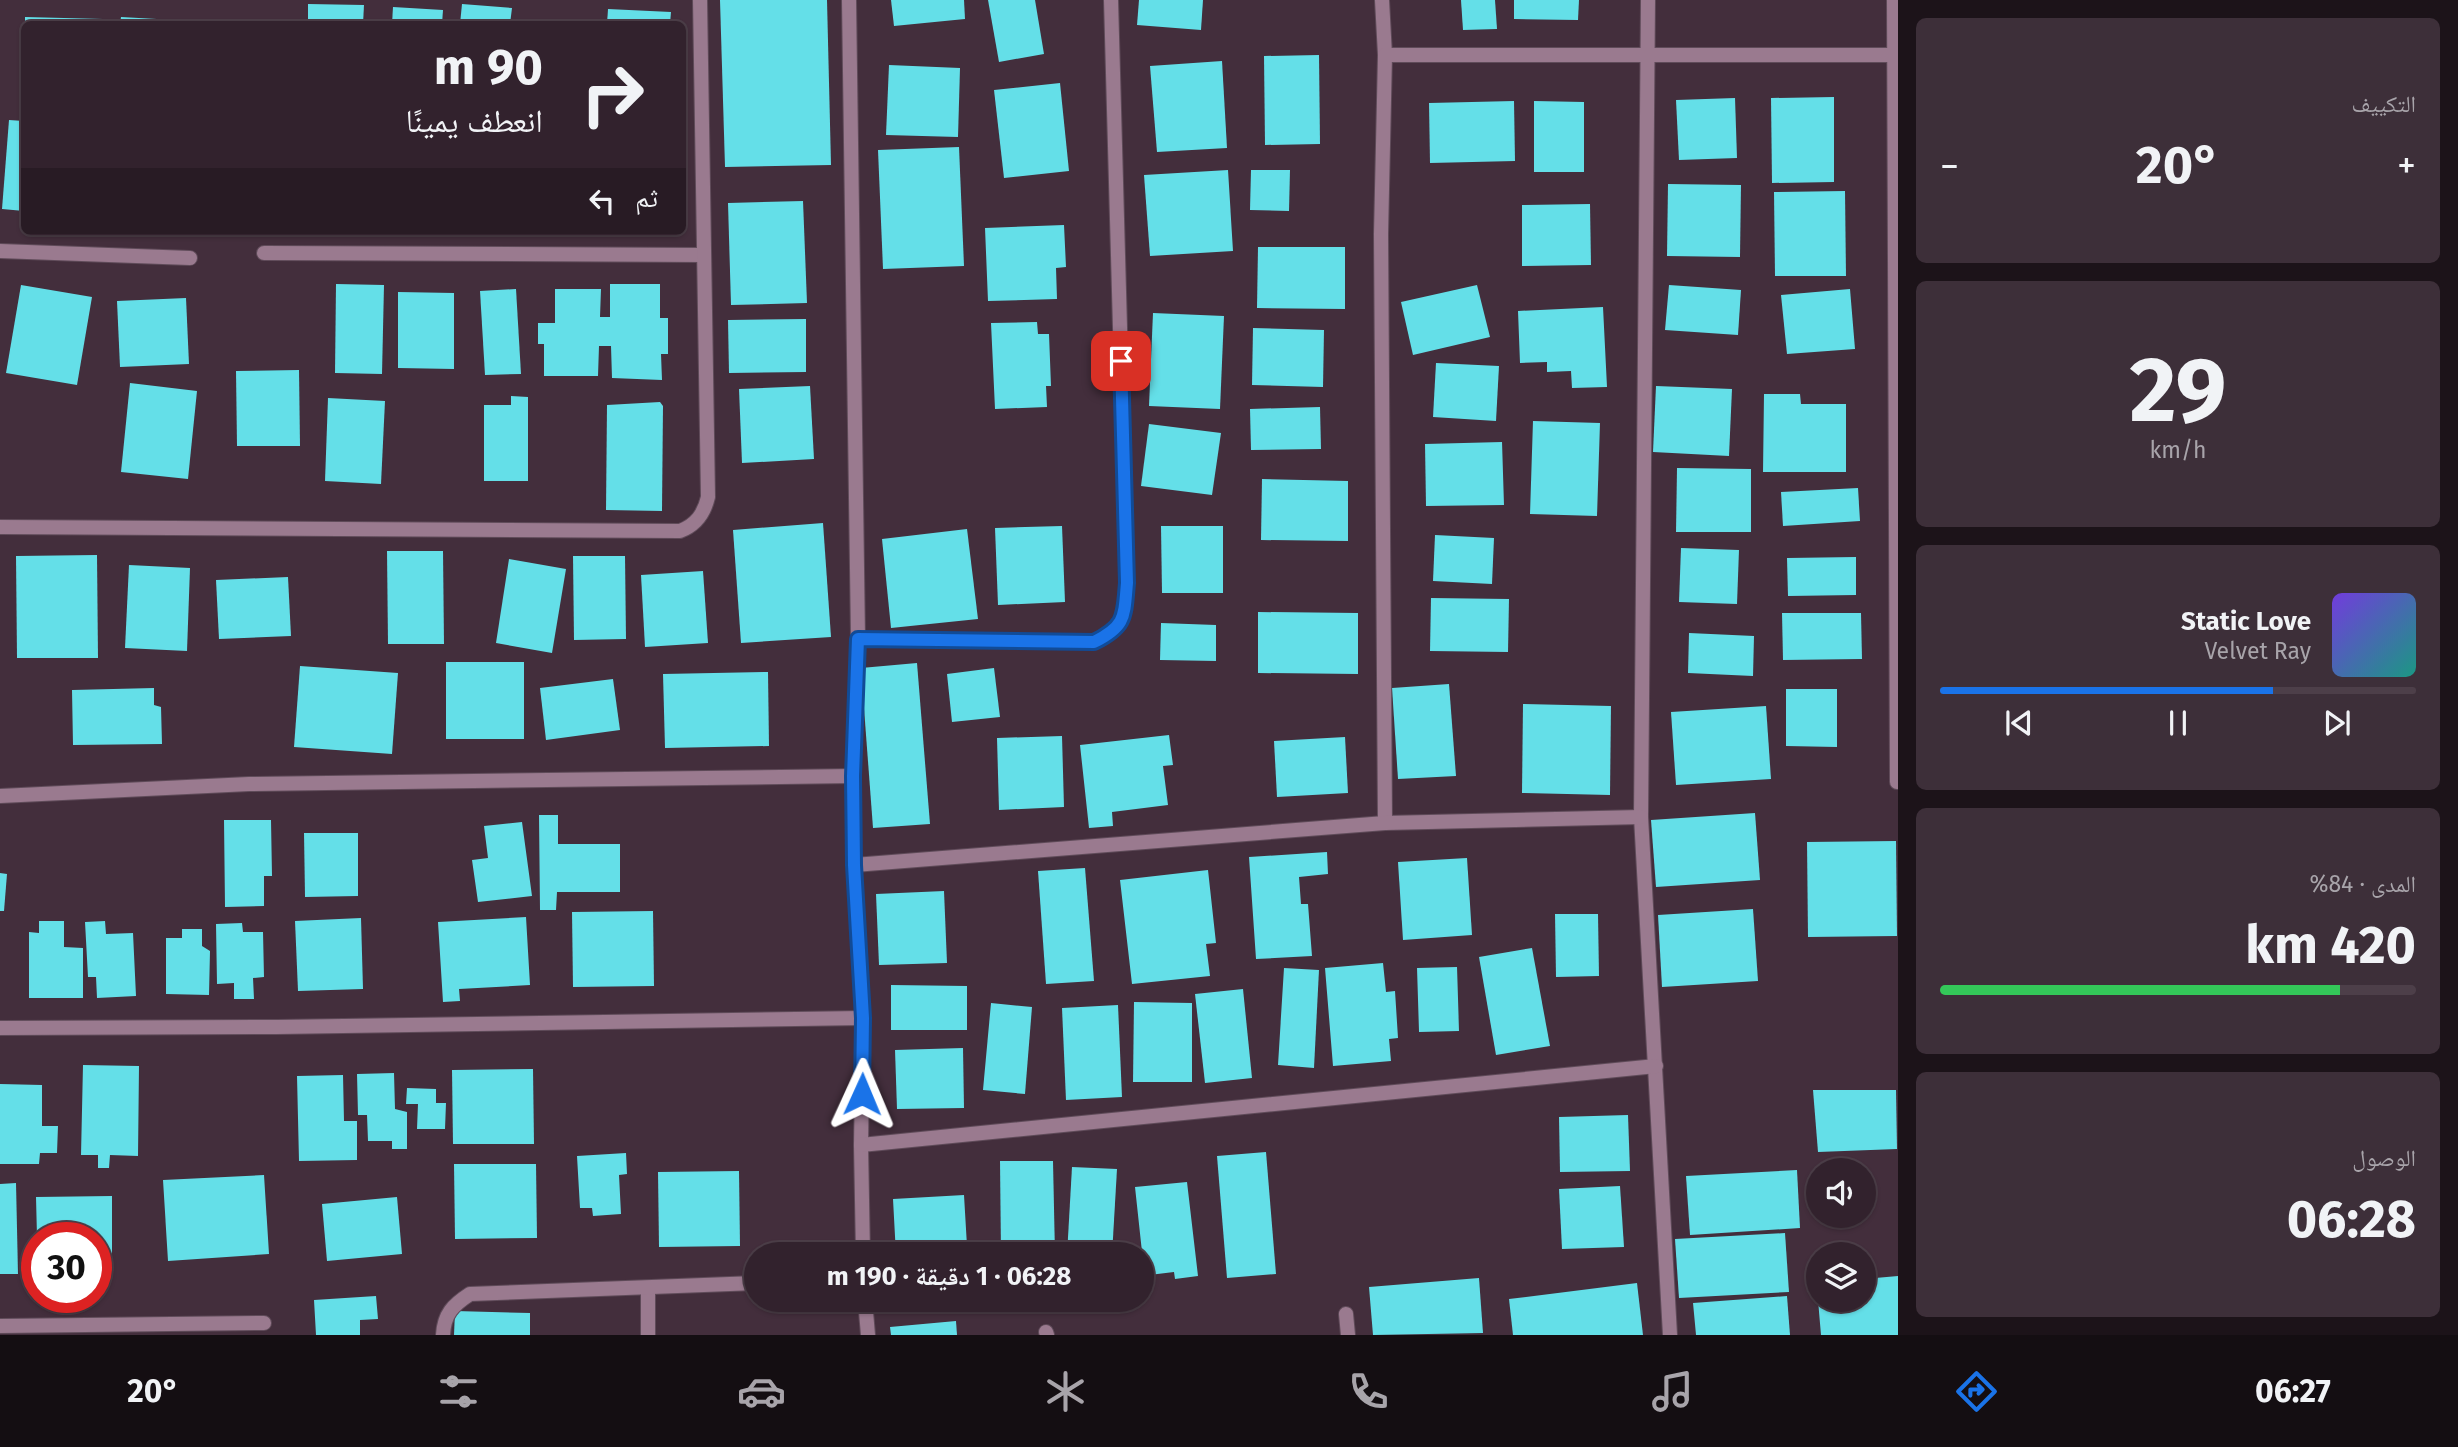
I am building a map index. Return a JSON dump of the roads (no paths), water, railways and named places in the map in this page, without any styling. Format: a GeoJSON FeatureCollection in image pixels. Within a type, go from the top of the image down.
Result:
{"type":"FeatureCollection","features":[{"type":"Feature","properties":{"kind":"street"},"geometry":{"type":"LineString","coordinates":[[0,527],[680,531],[692,527],[706,506],[708,498],[700,0]]}},
{"type":"Feature","properties":{"kind":"street"},"geometry":{"type":"LineString","coordinates":[[849,0],[858,639],[853,776],[854,865],[863,1018],[863,1242]]}},
{"type":"Feature","properties":{"kind":"street"},"geometry":{"type":"LineString","coordinates":[[858,639],[1094,642],[1111,633],[1125,616],[1127,583],[1111,0]]}},
{"type":"Feature","properties":{"kind":"street"},"geometry":{"type":"LineString","coordinates":[[1382,0],[1385,55],[1381,234],[1385,823]]}},
{"type":"Feature","properties":{"kind":"street"},"geometry":{"type":"LineString","coordinates":[[1648,0],[1641,817],[1670,1335]]}},
{"type":"Feature","properties":{"kind":"street"},"geometry":{"type":"LineString","coordinates":[[1894,0],[1897,782]]}},
{"type":"Feature","properties":{"kind":"street"},"geometry":{"type":"LineString","coordinates":[[1385,55],[1896,55]]}},
{"type":"Feature","properties":{"kind":"street"},"geometry":{"type":"LineString","coordinates":[[0,251],[190,258]]}},
{"type":"Feature","properties":{"kind":"street"},"geometry":{"type":"LineString","coordinates":[[264,253],[704,256]]}},
{"type":"Feature","properties":{"kind":"street"},"geometry":{"type":"LineString","coordinates":[[0,796],[249,784],[853,776]]}},
{"type":"Feature","properties":{"kind":"street"},"geometry":{"type":"LineString","coordinates":[[854,865],[1385,823],[1641,817]]}},
{"type":"Feature","properties":{"kind":"street"},"geometry":{"type":"LineString","coordinates":[[0,1028],[277,1027],[863,1018]]}},
{"type":"Feature","properties":{"kind":"street"},"geometry":{"type":"LineString","coordinates":[[861,1145],[1656,1066]]}},
{"type":"Feature","properties":{"kind":"street"},"geometry":{"type":"LineString","coordinates":[[443,1335],[444,1320],[454,1304],[470,1294],[744,1284]]}},
{"type":"Feature","properties":{"kind":"street"},"geometry":{"type":"LineString","coordinates":[[648,1288],[648,1335]]}},
{"type":"Feature","properties":{"kind":"street"},"geometry":{"type":"LineString","coordinates":[[866,1312],[868,1335]]}},
{"type":"Feature","properties":{"kind":"street"},"geometry":{"type":"LineString","coordinates":[[1346,1314],[1348,1335]]}},
{"type":"Feature","properties":{"kind":"street"},"geometry":{"type":"LineString","coordinates":[[0,1326],[264,1324]]}}]}
